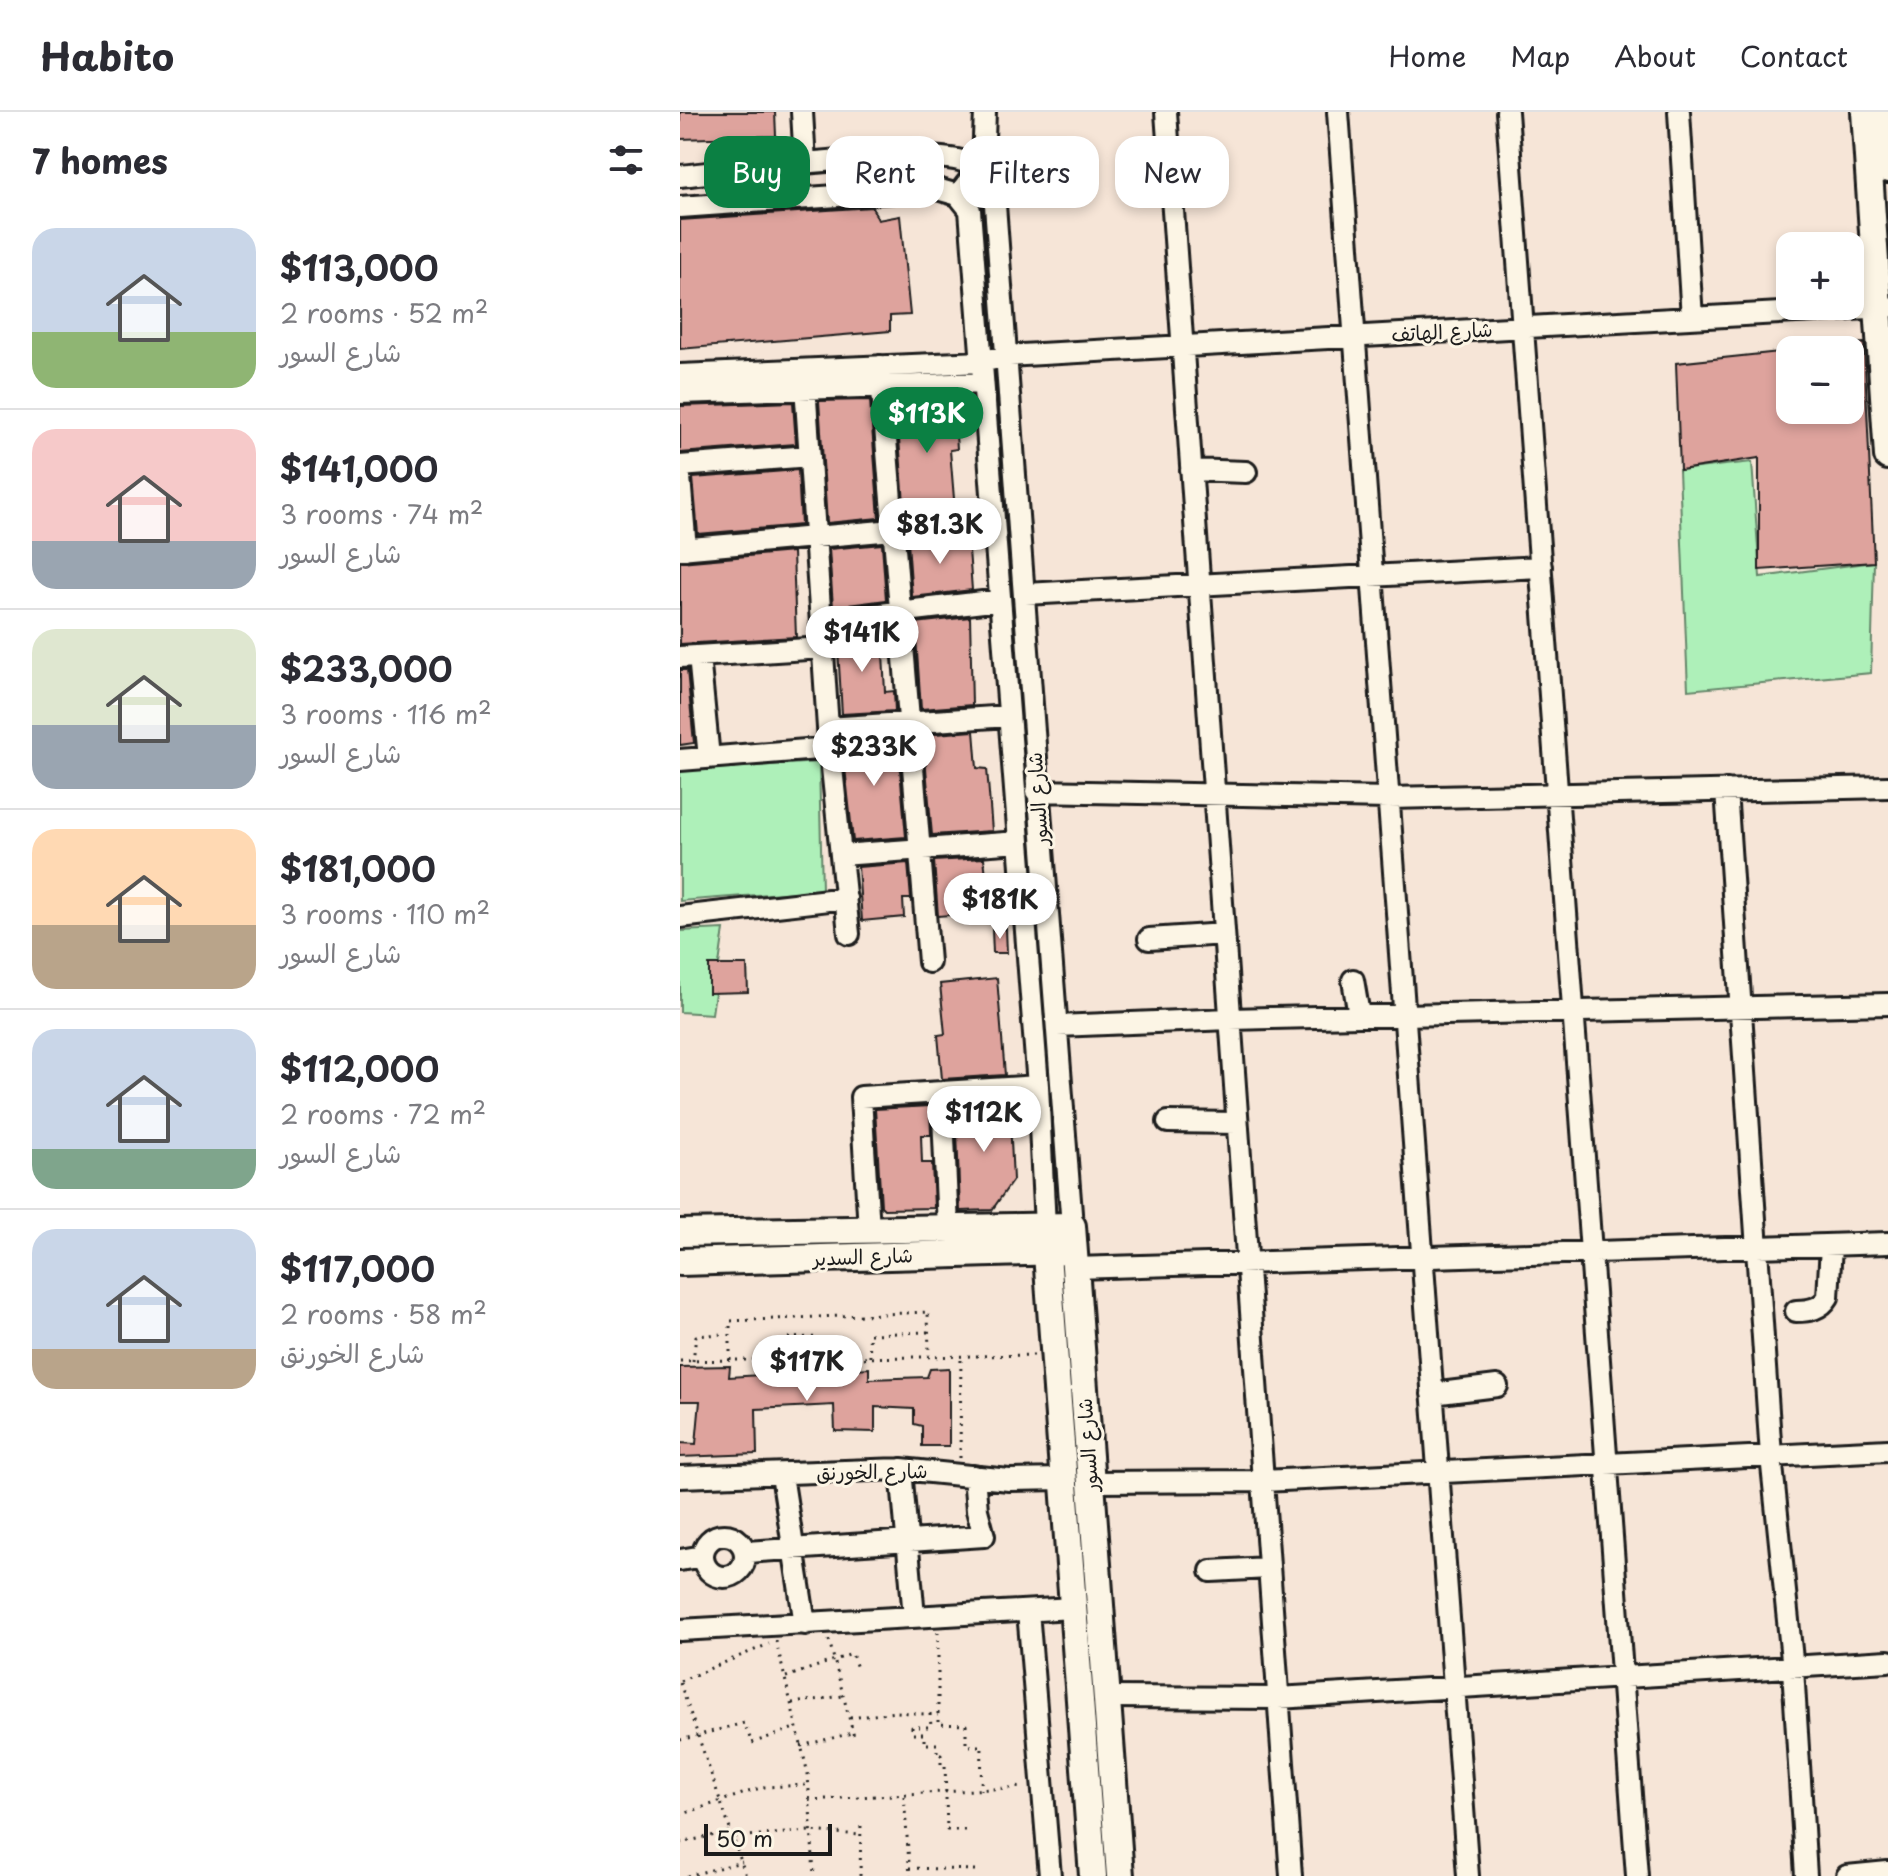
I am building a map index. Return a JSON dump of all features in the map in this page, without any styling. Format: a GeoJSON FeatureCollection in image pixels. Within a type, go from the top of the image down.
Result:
{"type":"FeatureCollection","features":[{"type":"Feature","properties":{"kind":"main road"},"geometry":{"type":"LineString","coordinates":[[1865,112],[1884,307],[1888,456]]}},
{"type":"Feature","properties":{"kind":"main road"},"geometry":{"type":"LineString","coordinates":[[1884,112],[1888,169]]}},
{"type":"Feature","properties":{"kind":"main road","name":"شارع السدير"},"geometry":{"type":"LineString","coordinates":[[680,1233],[948,1228],[1046,1239]]}},
{"type":"Feature","properties":{"kind":"main road"},"geometry":{"type":"LineString","coordinates":[[742,1232],[744,1260]]}},
{"type":"Feature","properties":{"kind":"main road"},"geometry":{"type":"LineString","coordinates":[[1046,1239],[1074,1248]]}},
{"type":"Feature","properties":{"kind":"main road","name":"شارع السدير"},"geometry":{"type":"LineString","coordinates":[[680,1262],[1046,1239]]}},
{"type":"Feature","properties":{"kind":"main road","name":"شارع السور"},"geometry":{"type":"LineString","coordinates":[[1046,1239],[1093,1876]]}},
{"type":"Feature","properties":{"kind":"main road","name":"شارع السور"},"geometry":{"type":"LineString","coordinates":[[1074,1248],[1120,1876]]}},
{"type":"Feature","properties":{"kind":"street"},"geometry":{"type":"LineString","coordinates":[[802,112],[803,136]]}},
{"type":"Feature","properties":{"kind":"street"},"geometry":{"type":"LineString","coordinates":[[985,112],[985,136]]}},
{"type":"Feature","properties":{"kind":"street"},"geometry":{"type":"LineString","coordinates":[[1166,112],[1291,1876]]}},
{"type":"Feature","properties":{"kind":"street"},"geometry":{"type":"LineString","coordinates":[[1338,112],[1468,1876]]}},
{"type":"Feature","properties":{"kind":"street"},"geometry":{"type":"LineString","coordinates":[[1507,112],[1637,1876]]}},
{"type":"Feature","properties":{"kind":"street"},"geometry":{"type":"LineString","coordinates":[[1679,112],[1692,318]]}},
{"type":"Feature","properties":{"kind":"street"},"geometry":{"type":"LineString","coordinates":[[810,163],[938,157],[960,161]]}},
{"type":"Feature","properties":{"kind":"street"},"geometry":{"type":"LineString","coordinates":[[680,176],[704,174]]}},
{"type":"Feature","properties":{"kind":"street"},"geometry":{"type":"LineString","coordinates":[[680,207],[937,189],[958,195],[960,193]]}},
{"type":"Feature","properties":{"kind":"street","name":"شارع السور"},"geometry":{"type":"LineString","coordinates":[[958,195],[972,218],[1041,1127],[1046,1239]]}},
{"type":"Feature","properties":{"kind":"street","name":"شارع السور"},"geometry":{"type":"LineString","coordinates":[[995,208],[1025,594],[1036,791],[1074,1248]]}},
{"type":"Feature","properties":{"kind":"street","name":"شارع الهاتف"},"geometry":{"type":"LineString","coordinates":[[982,372],[1005,356],[1884,307]]}},
{"type":"Feature","properties":{"kind":"street"},"geometry":{"type":"LineString","coordinates":[[680,393],[805,380],[880,366],[982,372]]}},
{"type":"Feature","properties":{"kind":"street"},"geometry":{"type":"LineString","coordinates":[[880,366],[929,962]]}},
{"type":"Feature","properties":{"kind":"street"},"geometry":{"type":"LineString","coordinates":[[680,375],[805,380],[882,387],[982,372]]}},
{"type":"Feature","properties":{"kind":"street"},"geometry":{"type":"LineString","coordinates":[[805,380],[830,738],[849,934]]}},
{"type":"Feature","properties":{"kind":"street"},"geometry":{"type":"LineString","coordinates":[[680,466],[810,456]]}},
{"type":"Feature","properties":{"kind":"street"},"geometry":{"type":"LineString","coordinates":[[1191,470],[1246,472]]}},
{"type":"Feature","properties":{"kind":"street"},"geometry":{"type":"LineString","coordinates":[[680,477],[683,549],[994,521]]}},
{"type":"Feature","properties":{"kind":"street"},"geometry":{"type":"LineString","coordinates":[[1025,594],[1200,588],[1541,567]]}},
{"type":"Feature","properties":{"kind":"street"},"geometry":{"type":"LineString","coordinates":[[821,621],[1000,600]]}},
{"type":"Feature","properties":{"kind":"street"},"geometry":{"type":"LineString","coordinates":[[709,758],[690,656],[823,648]]}},
{"type":"Feature","properties":{"kind":"street"},"geometry":{"type":"LineString","coordinates":[[680,760],[709,758],[910,722],[1009,716]]}},
{"type":"Feature","properties":{"kind":"street"},"geometry":{"type":"LineString","coordinates":[[1036,791],[1214,797],[1389,798],[1888,787]]}},
{"type":"Feature","properties":{"kind":"street"},"geometry":{"type":"LineString","coordinates":[[1726,790],[1771,1456],[1793,1669],[1806,1876]]}},
{"type":"Feature","properties":{"kind":"street"},"geometry":{"type":"LineString","coordinates":[[841,855],[1019,842]]}},
{"type":"Feature","properties":{"kind":"street"},"geometry":{"type":"LineString","coordinates":[[680,917],[846,898]]}},
{"type":"Feature","properties":{"kind":"street"},"geometry":{"type":"LineString","coordinates":[[1149,939],[1224,934]]}},
{"type":"Feature","properties":{"kind":"street"},"geometry":{"type":"LineString","coordinates":[[1353,980],[1359,1015]]}},
{"type":"Feature","properties":{"kind":"street"},"geometry":{"type":"LineString","coordinates":[[1057,1026],[1359,1015],[1888,1004]]}},
{"type":"Feature","properties":{"kind":"street"},"geometry":{"type":"LineString","coordinates":[[869,1230],[861,1097],[1038,1086]]}},
{"type":"Feature","properties":{"kind":"street"},"geometry":{"type":"LineString","coordinates":[[942,1092],[948,1228]]}},
{"type":"Feature","properties":{"kind":"street"},"geometry":{"type":"LineString","coordinates":[[1168,1122],[1237,1123]]}},
{"type":"Feature","properties":{"kind":"street"},"geometry":{"type":"LineString","coordinates":[[1041,1127],[1065,1125]]}},
{"type":"Feature","properties":{"kind":"street"},"geometry":{"type":"LineString","coordinates":[[1074,1248],[1247,1262],[1888,1243]]}},
{"type":"Feature","properties":{"kind":"street"},"geometry":{"type":"LineString","coordinates":[[1796,1311],[1824,1304],[1828,1297],[1831,1246]]}},
{"type":"Feature","properties":{"kind":"street"},"geometry":{"type":"LineString","coordinates":[[1432,1394],[1497,1386]]}},
{"type":"Feature","properties":{"kind":"street"},"geometry":{"type":"LineString","coordinates":[[1091,1482],[1263,1481],[1888,1450]]}},
{"type":"Feature","properties":{"kind":"street"},"geometry":{"type":"LineString","coordinates":[[901,1469],[914,1617]]}},
{"type":"Feature","properties":{"kind":"street","name":"شارع الخورنق"},"geometry":{"type":"LineString","coordinates":[[680,1477],[901,1469],[1064,1479]]}},
{"type":"Feature","properties":{"kind":"street"},"geometry":{"type":"LineString","coordinates":[[782,1475],[795,1548],[815,1624]]}},
{"type":"Feature","properties":{"kind":"street"},"geometry":{"type":"LineString","coordinates":[[746,1552],[984,1536],[967,1475]]}},
{"type":"Feature","properties":{"kind":"street"},"geometry":{"type":"LineString","coordinates":[[719,1535],[733,1536],[746,1552],[739,1571],[727,1577],[713,1574],[703,1556],[707,1543],[719,1535]]}},
{"type":"Feature","properties":{"kind":"street"},"geometry":{"type":"LineString","coordinates":[[680,1560],[703,1556]]}},
{"type":"Feature","properties":{"kind":"street"},"geometry":{"type":"LineString","coordinates":[[1211,1571],[1269,1568]]}},
{"type":"Feature","properties":{"kind":"street"},"geometry":{"type":"LineString","coordinates":[[680,1630],[1073,1608]]}},
{"type":"Feature","properties":{"kind":"street"},"geometry":{"type":"LineString","coordinates":[[1028,1611],[1050,1876]]}},
{"type":"Feature","properties":{"kind":"street"},"geometry":{"type":"LineString","coordinates":[[1107,1697],[1278,1698],[1888,1661]]}},
{"type":"Feature","properties":{"kind":"street"},"geometry":{"type":"LineString","coordinates":[[1847,1876],[1888,1872]]}},
{"type":"Feature","properties":{"kind":"path"},"geometry":{"type":"LineString","coordinates":[[730,1360],[730,1321],[928,1312],[929,1356]]}},
{"type":"Feature","properties":{"kind":"path"},"geometry":{"type":"LineString","coordinates":[[870,1357],[869,1334],[928,1332]]}},
{"type":"Feature","properties":{"kind":"path"},"geometry":{"type":"LineString","coordinates":[[693,1361],[696,1336],[722,1334]]}},
{"type":"Feature","properties":{"kind":"path"},"geometry":{"type":"LineString","coordinates":[[785,1359],[784,1338],[819,1337],[823,1358]]}},
{"type":"Feature","properties":{"kind":"path"},"geometry":{"type":"LineString","coordinates":[[680,1361],[1054,1354]]}},
{"type":"Feature","properties":{"kind":"path"},"geometry":{"type":"LineString","coordinates":[[961,1355],[967,1475]]}},
{"type":"Feature","properties":{"kind":"path"},"geometry":{"type":"LineString","coordinates":[[939,1616],[938,1724],[966,1725],[966,1746],[982,1746],[981,1790]]}},
{"type":"Feature","properties":{"kind":"path"},"geometry":{"type":"LineString","coordinates":[[801,1746],[853,1735],[834,1660],[815,1624]]}},
{"type":"Feature","properties":{"kind":"path"},"geometry":{"type":"LineString","coordinates":[[746,1876],[680,1682],[776,1641],[808,1785],[814,1876]]}},
{"type":"Feature","properties":{"kind":"path"},"geometry":{"type":"LineString","coordinates":[[785,1678],[852,1654],[857,1668]]}},
{"type":"Feature","properties":{"kind":"path"},"geometry":{"type":"LineString","coordinates":[[791,1704],[843,1696]]}},
{"type":"Feature","properties":{"kind":"path"},"geometry":{"type":"LineString","coordinates":[[849,1719],[883,1712],[938,1715]]}},
{"type":"Feature","properties":{"kind":"path"},"geometry":{"type":"LineString","coordinates":[[930,1714],[931,1727],[912,1727],[912,1734],[924,1734],[924,1744],[937,1744],[937,1755],[941,1755],[941,1764],[945,1764],[947,1830],[967,1830]]}},
{"type":"Feature","properties":{"kind":"path"},"geometry":{"type":"LineString","coordinates":[[680,1740],[744,1723],[752,1743],[797,1727]]}},
{"type":"Feature","properties":{"kind":"path"},"geometry":{"type":"LineString","coordinates":[[680,1815],[763,1787],[808,1785]]}},
{"type":"Feature","properties":{"kind":"path"},"geometry":{"type":"LineString","coordinates":[[809,1800],[1043,1786]]}},
{"type":"Feature","properties":{"kind":"path"},"geometry":{"type":"LineString","coordinates":[[904,1794],[910,1876]]}},
{"type":"Feature","properties":{"kind":"path"},"geometry":{"type":"LineString","coordinates":[[860,1876],[861,1823]]}},
{"type":"Feature","properties":{"kind":"path"},"geometry":{"type":"LineString","coordinates":[[680,1843],[733,1831]]}},
{"type":"Feature","properties":{"kind":"path"},"geometry":{"type":"LineString","coordinates":[[735,1837],[810,1831],[861,1835]]}},
{"type":"Feature","properties":{"kind":"path"},"geometry":{"type":"LineString","coordinates":[[687,1876],[742,1862]]}},
{"type":"Feature","properties":{"kind":"path"},"geometry":{"type":"LineString","coordinates":[[909,1868],[976,1870]]}},
{"type":"Feature","properties":{"kind":"green space"},"geometry":{"type":"Polygon","coordinates":[[[1752,462],[1760,577],[1874,562],[1871,673],[1688,690],[1679,470],[1752,462]]]}},
{"type":"Feature","properties":{"kind":"green space"},"geometry":{"type":"Polygon","coordinates":[[[819,762],[822,890],[680,901],[680,771],[819,762]]]}},
{"type":"Feature","properties":{"kind":"green space"},"geometry":{"type":"Polygon","coordinates":[[[724,929],[712,1014],[680,1012],[680,931],[724,929]]]}},
{"type":"Feature","properties":{"kind":"building"},"geometry":{"type":"Polygon","coordinates":[[[680,112],[775,112],[776,136],[680,139],[680,112]]]}},
{"type":"Feature","properties":{"kind":"building"},"geometry":{"type":"Polygon","coordinates":[[[857,208],[872,208],[878,220],[900,216],[910,315],[890,316],[890,331],[680,349],[680,220],[857,208]]]}},
{"type":"Feature","properties":{"kind":"building"},"geometry":{"type":"Polygon","coordinates":[[[1864,343],[1874,562],[1759,570],[1759,458],[1680,470],[1676,363],[1776,352],[1776,424],[1864,424],[1864,343]]]}},
{"type":"Feature","properties":{"kind":"building"},"geometry":{"type":"Polygon","coordinates":[[[946,398],[954,407],[957,449],[950,450],[955,511],[905,516],[896,400],[946,398]]]}},
{"type":"Feature","properties":{"kind":"building"},"geometry":{"type":"Polygon","coordinates":[[[870,400],[879,518],[827,523],[819,401],[870,400]]]}},
{"type":"Feature","properties":{"kind":"building"},"geometry":{"type":"Polygon","coordinates":[[[793,402],[796,444],[680,453],[680,406],[793,402]]]}},
{"type":"Feature","properties":{"kind":"building"},"geometry":{"type":"Polygon","coordinates":[[[798,470],[801,525],[698,534],[693,478],[798,470]]]}},
{"type":"Feature","properties":{"kind":"building"},"geometry":{"type":"Polygon","coordinates":[[[968,536],[972,590],[912,597],[908,542],[968,536]]]}},
{"type":"Feature","properties":{"kind":"building"},"geometry":{"type":"Polygon","coordinates":[[[882,544],[886,600],[833,607],[829,549],[882,544]]]}},
{"type":"Feature","properties":{"kind":"building"},"geometry":{"type":"Polygon","coordinates":[[[793,552],[796,637],[680,644],[680,562],[793,552]]]}},
{"type":"Feature","properties":{"kind":"building"},"geometry":{"type":"Polygon","coordinates":[[[970,617],[972,705],[921,709],[915,623],[970,617]]]}},
{"type":"Feature","properties":{"kind":"building"},"geometry":{"type":"Polygon","coordinates":[[[873,628],[874,654],[883,654],[885,692],[894,691],[895,711],[842,714],[837,632],[873,628]]]}},
{"type":"Feature","properties":{"kind":"building"},"geometry":{"type":"Polygon","coordinates":[[[680,670],[687,670],[694,743],[680,745],[680,670]]]}},
{"type":"Feature","properties":{"kind":"building"},"geometry":{"type":"Polygon","coordinates":[[[974,731],[977,768],[987,769],[992,831],[932,835],[923,735],[974,731]]]}},
{"type":"Feature","properties":{"kind":"building"},"geometry":{"type":"Polygon","coordinates":[[[897,736],[906,837],[853,841],[842,740],[897,736]]]}},
{"type":"Feature","properties":{"kind":"building"},"geometry":{"type":"Polygon","coordinates":[[[984,858],[987,884],[997,883],[999,911],[938,916],[934,861],[984,858]]]}},
{"type":"Feature","properties":{"kind":"building"},"geometry":{"type":"Polygon","coordinates":[[[908,863],[911,899],[903,899],[904,917],[862,921],[858,867],[908,863]]]}},
{"type":"Feature","properties":{"kind":"building"},"geometry":{"type":"Polygon","coordinates":[[[992,929],[1006,929],[1007,953],[993,953],[992,929]]]}},
{"type":"Feature","properties":{"kind":"building"},"geometry":{"type":"Polygon","coordinates":[[[709,965],[747,965],[748,992],[709,993],[709,965]]]}},
{"type":"Feature","properties":{"kind":"building"},"geometry":{"type":"Polygon","coordinates":[[[997,978],[1005,1075],[942,1079],[938,1035],[945,1034],[940,984],[997,978]]]}},
{"type":"Feature","properties":{"kind":"building"},"geometry":{"type":"Polygon","coordinates":[[[1009,1101],[1013,1180],[992,1210],[960,1211],[956,1104],[1009,1101]]]}},
{"type":"Feature","properties":{"kind":"building"},"geometry":{"type":"Polygon","coordinates":[[[930,1106],[931,1135],[921,1135],[922,1163],[932,1163],[934,1208],[884,1209],[881,1206],[875,1109],[930,1106]]]}},
{"type":"Feature","properties":{"kind":"building"},"geometry":{"type":"Polygon","coordinates":[[[730,1366],[729,1377],[869,1368],[869,1379],[927,1377],[930,1369],[949,1368],[949,1446],[922,1446],[922,1426],[914,1424],[914,1409],[875,1407],[875,1432],[835,1431],[834,1405],[756,1409],[757,1454],[680,1457],[680,1443],[696,1444],[700,1401],[680,1401],[680,1367],[730,1366]]]}}]}
